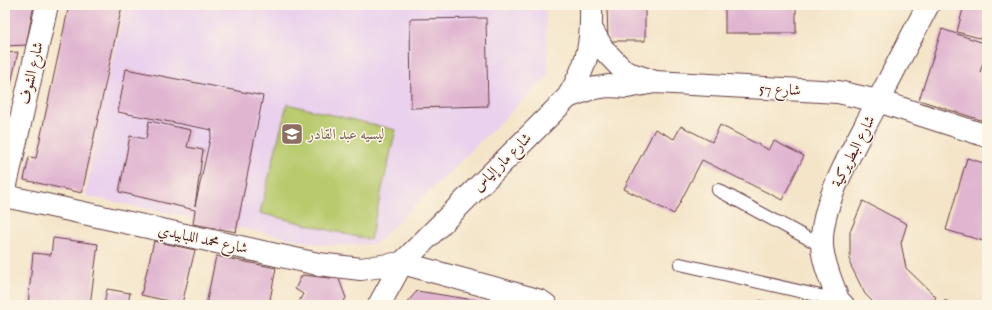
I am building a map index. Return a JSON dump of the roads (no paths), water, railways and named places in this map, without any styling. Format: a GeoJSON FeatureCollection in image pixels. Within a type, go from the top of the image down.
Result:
{"type":"FeatureCollection","features":[{"type":"Feature","properties":{"kind":"street","name":"شارع الشوف"},"geometry":{"type":"LineString","coordinates":[[5,188],[46,5]]}},
{"type":"Feature","properties":{"kind":"street","name":"شارع مار إلياس"},"geometry":{"type":"LineString","coordinates":[[378,305],[402,263],[568,97],[582,75],[589,50],[592,30],[591,5]]}},
{"type":"Feature","properties":{"kind":"street","name":"شارع البطريركية"},"geometry":{"type":"LineString","coordinates":[[840,303],[825,264],[822,246],[822,229],[830,196],[928,5]]}},
{"type":"Feature","properties":{"kind":"street"},"geometry":{"type":"LineString","coordinates":[[592,30],[603,49],[625,72],[655,82]]}},
{"type":"Feature","properties":{"kind":"street","name":"شارع 57"},"geometry":{"type":"LineString","coordinates":[[568,97],[590,89],[608,86],[627,87],[655,82],[838,92],[878,101],[987,136]]}},
{"type":"Feature","properties":{"kind":"street","name":"شارع محمد اللبابيدي"},"geometry":{"type":"LineString","coordinates":[[5,196],[318,264],[361,269],[402,263]]}},
{"type":"Feature","properties":{"kind":"street"},"geometry":{"type":"LineString","coordinates":[[402,263],[527,297],[540,301],[546,305]]}},
{"type":"Feature","properties":{"kind":"lane"},"geometry":{"type":"LineString","coordinates":[[718,190],[822,246]]}},
{"type":"Feature","properties":{"kind":"lane"},"geometry":{"type":"LineString","coordinates":[[680,264],[840,303]]}},
{"type":"Feature","properties":{"kind":"place","name":"لیسیه عبد القادر"},"geometry":{"type":"Point","coordinates":[292,134]}}]}
